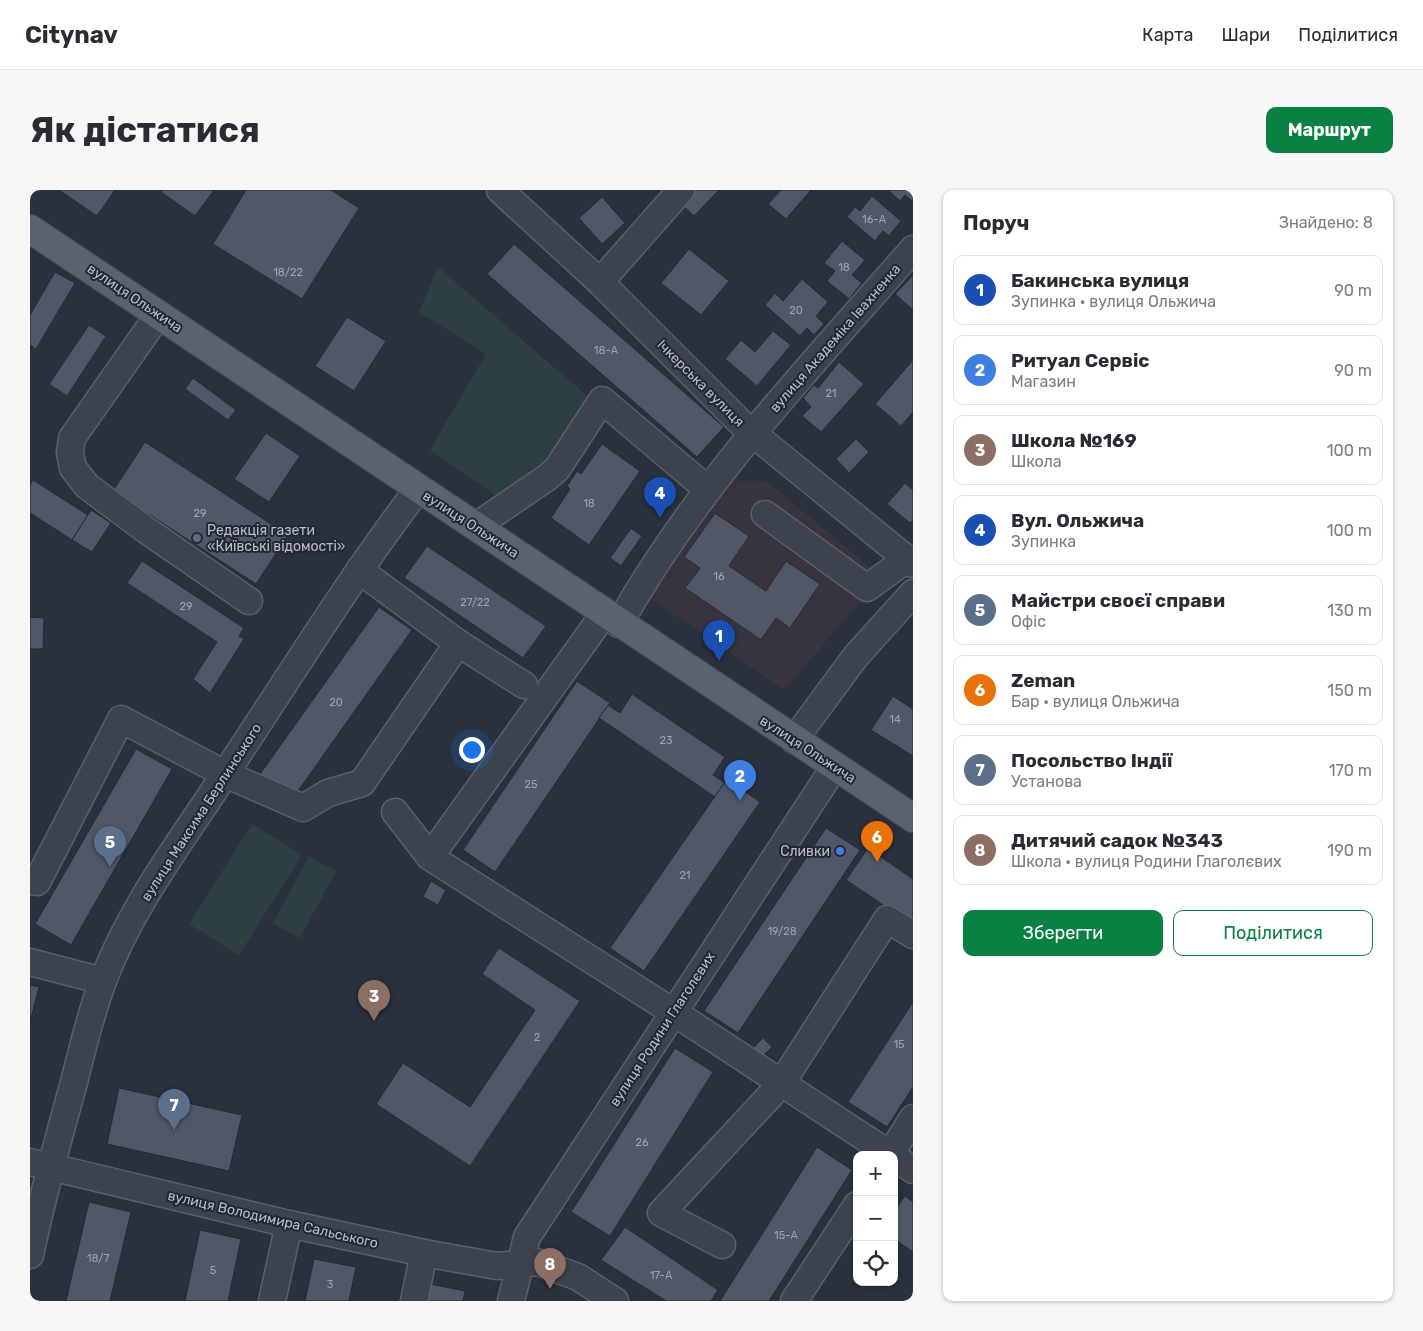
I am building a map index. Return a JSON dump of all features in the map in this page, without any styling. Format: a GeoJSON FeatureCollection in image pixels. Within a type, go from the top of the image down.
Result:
{"type":"FeatureCollection","features":[{"type":"Feature","properties":{"kind":"main road","name":"вулиця Ольжича"},"geometry":{"type":"LineString","coordinates":[[30,229],[418,490],[476,526],[611,619],[913,818]]}},
{"type":"Feature","properties":{"kind":"street","name":"Ічкерська вулиця"},"geometry":{"type":"LineString","coordinates":[[500,190],[600,282],[752,433],[910,561]]}},
{"type":"Feature","properties":{"kind":"street"},"geometry":{"type":"LineString","coordinates":[[600,282],[681,190]]}},
{"type":"Feature","properties":{"kind":"street","name":"вулиця Академіка Івахненка"},"geometry":{"type":"LineString","coordinates":[[430,857],[752,433],[913,249]]}},
{"type":"Feature","properties":{"kind":"street"},"geometry":{"type":"LineString","coordinates":[[159,314],[72,438],[70,453],[73,468],[87,486],[146,530],[249,601]]}},
{"type":"Feature","properties":{"kind":"street"},"geometry":{"type":"LineString","coordinates":[[476,526],[548,477],[602,400],[707,490]]}},
{"type":"Feature","properties":{"kind":"street","name":"вулиця Максима Берлинського"},"geometry":{"type":"LineString","coordinates":[[30,1255],[40,1164],[103,981],[139,906],[162,867],[359,570],[418,490]]}},
{"type":"Feature","properties":{"kind":"street"},"geometry":{"type":"LineString","coordinates":[[765,514],[867,588],[910,561]]}},
{"type":"Feature","properties":{"kind":"street"},"geometry":{"type":"LineString","coordinates":[[359,570],[458,643],[524,685]]}},
{"type":"Feature","properties":{"kind":"street"},"geometry":{"type":"LineString","coordinates":[[794,740],[856,656],[913,593]]}},
{"type":"Feature","properties":{"kind":"street"},"geometry":{"type":"LineString","coordinates":[[30,881],[37,882],[121,719],[225,774],[303,808],[328,793],[362,783],[458,643]]}},
{"type":"Feature","properties":{"kind":"street","name":"вулиця Родини Глаголєвих"},"geometry":{"type":"LineString","coordinates":[[511,1301],[526,1237],[835,766]]}},
{"type":"Feature","properties":{"kind":"street"},"geometry":{"type":"LineString","coordinates":[[395,812],[430,857],[673,1012],[884,1151]]}},
{"type":"Feature","properties":{"kind":"street"},"geometry":{"type":"LineString","coordinates":[[722,1245],[661,1213],[781,1084],[887,919],[913,935]]}},
{"type":"Feature","properties":{"kind":"street"},"geometry":{"type":"LineString","coordinates":[[30,962],[103,981]]}},
{"type":"Feature","properties":{"kind":"street"},"geometry":{"type":"LineString","coordinates":[[892,1151],[913,1118]]}},
{"type":"Feature","properties":{"kind":"street"},"geometry":{"type":"LineString","coordinates":[[898,1160],[913,1170]]}},
{"type":"Feature","properties":{"kind":"street","name":"вулиця Володимира Сальського"},"geometry":{"type":"LineString","coordinates":[[40,1164],[289,1224],[424,1253],[497,1266],[537,1262],[578,1277],[615,1301]]}},
{"type":"Feature","properties":{"kind":"street"},"geometry":{"type":"LineString","coordinates":[[794,1301],[853,1211]]}},
{"type":"Feature","properties":{"kind":"street"},"geometry":{"type":"LineString","coordinates":[[272,1301],[289,1224]]}},
{"type":"Feature","properties":{"kind":"street"},"geometry":{"type":"LineString","coordinates":[[414,1301],[424,1253]]}},
{"type":"Feature","properties":{"kind":"shaded area"},"geometry":{"type":"Polygon","coordinates":[[[438,267],[592,400],[543,473],[501,499],[430,450],[486,354],[419,312],[438,267]]]}},
{"type":"Feature","properties":{"kind":"shaded area"},"geometry":{"type":"Polygon","coordinates":[[[730,481],[767,481],[869,566],[867,588],[862,600],[784,690],[647,597],[730,481]]]}},
{"type":"Feature","properties":{"kind":"shaded area"},"geometry":{"type":"Polygon","coordinates":[[[252,824],[302,855],[239,955],[189,924],[252,824]]]}},
{"type":"Feature","properties":{"kind":"shaded area"},"geometry":{"type":"Polygon","coordinates":[[[309,857],[336,871],[300,938],[273,923],[309,857]]]}},
{"type":"Feature","properties":{"kind":"building"},"geometry":{"type":"Polygon","coordinates":[[[59,190],[115,190],[97,216],[59,190]]]}},
{"type":"Feature","properties":{"kind":"building"},"geometry":{"type":"Polygon","coordinates":[[[162,190],[214,190],[195,216],[161,192],[162,190]]]}},
{"type":"Feature","properties":{"kind":"building"},"geometry":{"type":"Polygon","coordinates":[[[246,190],[331,190],[359,208],[302,299],[213,244],[246,190]]]}},
{"type":"Feature","properties":{"kind":"building"},"geometry":{"type":"Polygon","coordinates":[[[691,190],[719,190],[694,216],[679,202],[691,190]]]}},
{"type":"Feature","properties":{"kind":"building"},"geometry":{"type":"Polygon","coordinates":[[[781,190],[811,190],[786,219],[768,204],[781,190]]]}},
{"type":"Feature","properties":{"kind":"building"},"geometry":{"type":"Polygon","coordinates":[[[888,190],[913,190],[913,202],[905,195],[900,201],[888,190]]]}},
{"type":"Feature","properties":{"kind":"building"},"geometry":{"type":"Polygon","coordinates":[[[872,196],[901,221],[889,236],[883,231],[875,241],[847,217],[855,207],[860,211],[872,196]]]}},
{"type":"Feature","properties":{"kind":"building"},"geometry":{"type":"Polygon","coordinates":[[[602,197],[625,223],[602,244],[579,218],[602,197]]]}},
{"type":"Feature","properties":{"kind":"building"},"geometry":{"type":"Polygon","coordinates":[[[842,241],[865,260],[852,275],[862,283],[849,299],[827,281],[835,271],[824,263],[842,241]]]}},
{"type":"Feature","properties":{"kind":"building"},"geometry":{"type":"Polygon","coordinates":[[[514,244],[724,427],[697,457],[487,274],[514,244]]]}},
{"type":"Feature","properties":{"kind":"building"},"geometry":{"type":"Polygon","coordinates":[[[689,249],[729,281],[701,315],[661,283],[689,249]]]}},
{"type":"Feature","properties":{"kind":"building"},"geometry":{"type":"Polygon","coordinates":[[[55,272],[75,283],[36,349],[30,345],[30,315],[55,272]]]}},
{"type":"Feature","properties":{"kind":"building"},"geometry":{"type":"Polygon","coordinates":[[[913,275],[913,310],[895,294],[913,275]]]}},
{"type":"Feature","properties":{"kind":"building"},"geometry":{"type":"Polygon","coordinates":[[[802,279],[828,302],[816,316],[824,324],[814,335],[807,328],[800,336],[765,305],[775,293],[783,301],[802,279]]]}},
{"type":"Feature","properties":{"kind":"building"},"geometry":{"type":"Polygon","coordinates":[[[347,317],[386,341],[354,391],[315,366],[347,317]]]}},
{"type":"Feature","properties":{"kind":"building"},"geometry":{"type":"Polygon","coordinates":[[[89,325],[106,336],[67,396],[49,384],[89,325]]]}},
{"type":"Feature","properties":{"kind":"building"},"geometry":{"type":"Polygon","coordinates":[[[773,331],[791,345],[757,386],[725,359],[741,340],[755,352],[773,331]]]}},
{"type":"Feature","properties":{"kind":"building"},"geometry":{"type":"Polygon","coordinates":[[[913,360],[913,412],[901,426],[875,404],[913,360]]]}},
{"type":"Feature","properties":{"kind":"building"},"geometry":{"type":"Polygon","coordinates":[[[839,362],[864,384],[821,432],[802,416],[811,407],[803,398],[814,385],[818,388],[839,362]]]}},
{"type":"Feature","properties":{"kind":"building"},"geometry":{"type":"Polygon","coordinates":[[[193,378],[236,410],[228,420],[185,389],[193,378]]]}},
{"type":"Feature","properties":{"kind":"building"},"geometry":{"type":"Polygon","coordinates":[[[266,433],[300,456],[269,502],[234,479],[266,433]]]}},
{"type":"Feature","properties":{"kind":"building"},"geometry":{"type":"Polygon","coordinates":[[[856,439],[869,452],[849,473],[836,459],[856,439]]]}},
{"type":"Feature","properties":{"kind":"building"},"geometry":{"type":"Polygon","coordinates":[[[145,442],[288,535],[256,584],[113,491],[145,442]]]}},
{"type":"Feature","properties":{"kind":"building"},"geometry":{"type":"Polygon","coordinates":[[[602,444],[640,471],[589,545],[551,518],[570,489],[567,486],[577,471],[581,474],[602,444]]]}},
{"type":"Feature","properties":{"kind":"building"},"geometry":{"type":"Polygon","coordinates":[[[33,480],[88,515],[72,540],[30,513],[30,485],[33,480]]]}},
{"type":"Feature","properties":{"kind":"building"},"geometry":{"type":"Polygon","coordinates":[[[663,483],[674,489],[663,507],[652,500],[663,483]]]}},
{"type":"Feature","properties":{"kind":"building"},"geometry":{"type":"Polygon","coordinates":[[[905,483],[913,490],[913,520],[910,523],[887,504],[905,483]]]}},
{"type":"Feature","properties":{"kind":"building"},"geometry":{"type":"Polygon","coordinates":[[[91,510],[111,523],[92,552],[72,540],[91,510]]]}},
{"type":"Feature","properties":{"kind":"building"},"geometry":{"type":"Polygon","coordinates":[[[715,513],[749,536],[729,566],[766,591],[786,561],[820,584],[790,628],[776,618],[761,640],[685,588],[700,568],[684,557],[715,513]]]}},
{"type":"Feature","properties":{"kind":"building"},"geometry":{"type":"Polygon","coordinates":[[[631,528],[642,536],[621,566],[610,558],[631,528]]]}},
{"type":"Feature","properties":{"kind":"building"},"geometry":{"type":"Polygon","coordinates":[[[427,546],[546,626],[523,658],[404,578],[427,546]]]}},
{"type":"Feature","properties":{"kind":"building"},"geometry":{"type":"Polygon","coordinates":[[[142,561],[244,628],[239,636],[244,639],[210,693],[193,679],[217,642],[127,583],[142,561]]]}},
{"type":"Feature","properties":{"kind":"building"},"geometry":{"type":"Polygon","coordinates":[[[379,607],[412,630],[293,798],[260,774],[379,607]]]}},
{"type":"Feature","properties":{"kind":"building"},"geometry":{"type":"Polygon","coordinates":[[[30,617],[44,618],[43,649],[30,649],[30,617]]]}},
{"type":"Feature","properties":{"kind":"building"},"geometry":{"type":"Polygon","coordinates":[[[577,681],[610,703],[495,872],[463,850],[577,681]]]}},
{"type":"Feature","properties":{"kind":"building"},"geometry":{"type":"Polygon","coordinates":[[[632,694],[725,757],[713,775],[725,783],[715,797],[599,718],[608,705],[620,713],[632,694]]]}},
{"type":"Feature","properties":{"kind":"building"},"geometry":{"type":"Polygon","coordinates":[[[893,696],[913,709],[913,756],[871,730],[893,696]]]}},
{"type":"Feature","properties":{"kind":"building"},"geometry":{"type":"Polygon","coordinates":[[[136,749],[172,769],[71,945],[35,924],[136,749]]]}},
{"type":"Feature","properties":{"kind":"building"},"geometry":{"type":"Polygon","coordinates":[[[727,779],[760,802],[644,971],[610,948],[727,779]]]}},
{"type":"Feature","properties":{"kind":"building"},"geometry":{"type":"Polygon","coordinates":[[[826,828],[860,850],[738,1033],[704,1011],[826,828]]]}},
{"type":"Feature","properties":{"kind":"building"},"geometry":{"type":"Polygon","coordinates":[[[868,848],[913,879],[913,925],[846,880],[868,848]]]}},
{"type":"Feature","properties":{"kind":"building"},"geometry":{"type":"Polygon","coordinates":[[[431,881],[446,890],[438,905],[423,897],[431,881]]]}},
{"type":"Feature","properties":{"kind":"building"},"geometry":{"type":"Polygon","coordinates":[[[499,948],[580,1001],[470,1166],[376,1104],[403,1063],[470,1107],[535,1010],[482,974],[499,948]]]}},
{"type":"Feature","properties":{"kind":"building"},"geometry":{"type":"Polygon","coordinates":[[[30,985],[39,987],[30,1022],[30,985]]]}},
{"type":"Feature","properties":{"kind":"building"},"geometry":{"type":"Polygon","coordinates":[[[913,1002],[913,1087],[887,1127],[848,1102],[913,1002]]]}},
{"type":"Feature","properties":{"kind":"building"},"geometry":{"type":"Polygon","coordinates":[[[763,1038],[772,1047],[759,1060],[750,1051],[763,1038]]]}},
{"type":"Feature","properties":{"kind":"building"},"geometry":{"type":"Polygon","coordinates":[[[675,1048],[713,1072],[610,1236],[571,1212],[675,1048]]]}},
{"type":"Feature","properties":{"kind":"building"},"geometry":{"type":"Polygon","coordinates":[[[119,1088],[242,1115],[229,1171],[107,1144],[119,1088]]]}},
{"type":"Feature","properties":{"kind":"building"},"geometry":{"type":"Polygon","coordinates":[[[817,1147],[852,1170],[769,1301],[720,1301],[817,1147]]]}},
{"type":"Feature","properties":{"kind":"building"},"geometry":{"type":"Polygon","coordinates":[[[905,1196],[913,1202],[913,1252],[898,1242],[898,1206],[905,1196]]]}},
{"type":"Feature","properties":{"kind":"building"},"geometry":{"type":"Polygon","coordinates":[[[89,1202],[131,1212],[110,1301],[66,1301],[89,1202]]]}},
{"type":"Feature","properties":{"kind":"building"},"geometry":{"type":"Polygon","coordinates":[[[625,1227],[718,1290],[711,1301],[666,1301],[601,1260],[625,1227]]]}},
{"type":"Feature","properties":{"kind":"building"},"geometry":{"type":"Polygon","coordinates":[[[200,1230],[241,1239],[228,1301],[185,1301],[200,1230]]]}},
{"type":"Feature","properties":{"kind":"building"},"geometry":{"type":"Polygon","coordinates":[[[314,1259],[356,1267],[349,1301],[305,1301],[314,1259]]]}},
{"type":"Feature","properties":{"kind":"building"},"geometry":{"type":"Polygon","coordinates":[[[430,1284],[465,1291],[463,1301],[426,1301],[430,1284]]]}},
{"type":"Feature","properties":{"kind":"place","name":"Вул. Ольжича"},"geometry":{"type":"Point","coordinates":[660,518]}},
{"type":"Feature","properties":{"kind":"place","name":"Редакція газети «Київські відомості»"},"geometry":{"type":"Point","coordinates":[197,538]}},
{"type":"Feature","properties":{"kind":"place","name":"Бакинська вулиця"},"geometry":{"type":"Point","coordinates":[719,661]}},
{"type":"Feature","properties":{"kind":"place","name":"Ритуал Сервіс"},"geometry":{"type":"Point","coordinates":[740,801]}},
{"type":"Feature","properties":{"kind":"place","name":"Сливки"},"geometry":{"type":"Point","coordinates":[840,851]}},
{"type":"Feature","properties":{"kind":"place","name":"Zeman"},"geometry":{"type":"Point","coordinates":[877,862]}},
{"type":"Feature","properties":{"kind":"place","name":"Майстри своєї справи"},"geometry":{"type":"Point","coordinates":[110,867]}},
{"type":"Feature","properties":{"kind":"place","name":"Школа №169"},"geometry":{"type":"Point","coordinates":[374,1021]}},
{"type":"Feature","properties":{"kind":"place","name":"Посольство Індії"},"geometry":{"type":"Point","coordinates":[174,1130]}},
{"type":"Feature","properties":{"kind":"place","name":"Дитячий садок №343"},"geometry":{"type":"Point","coordinates":[550,1289]}}]}
